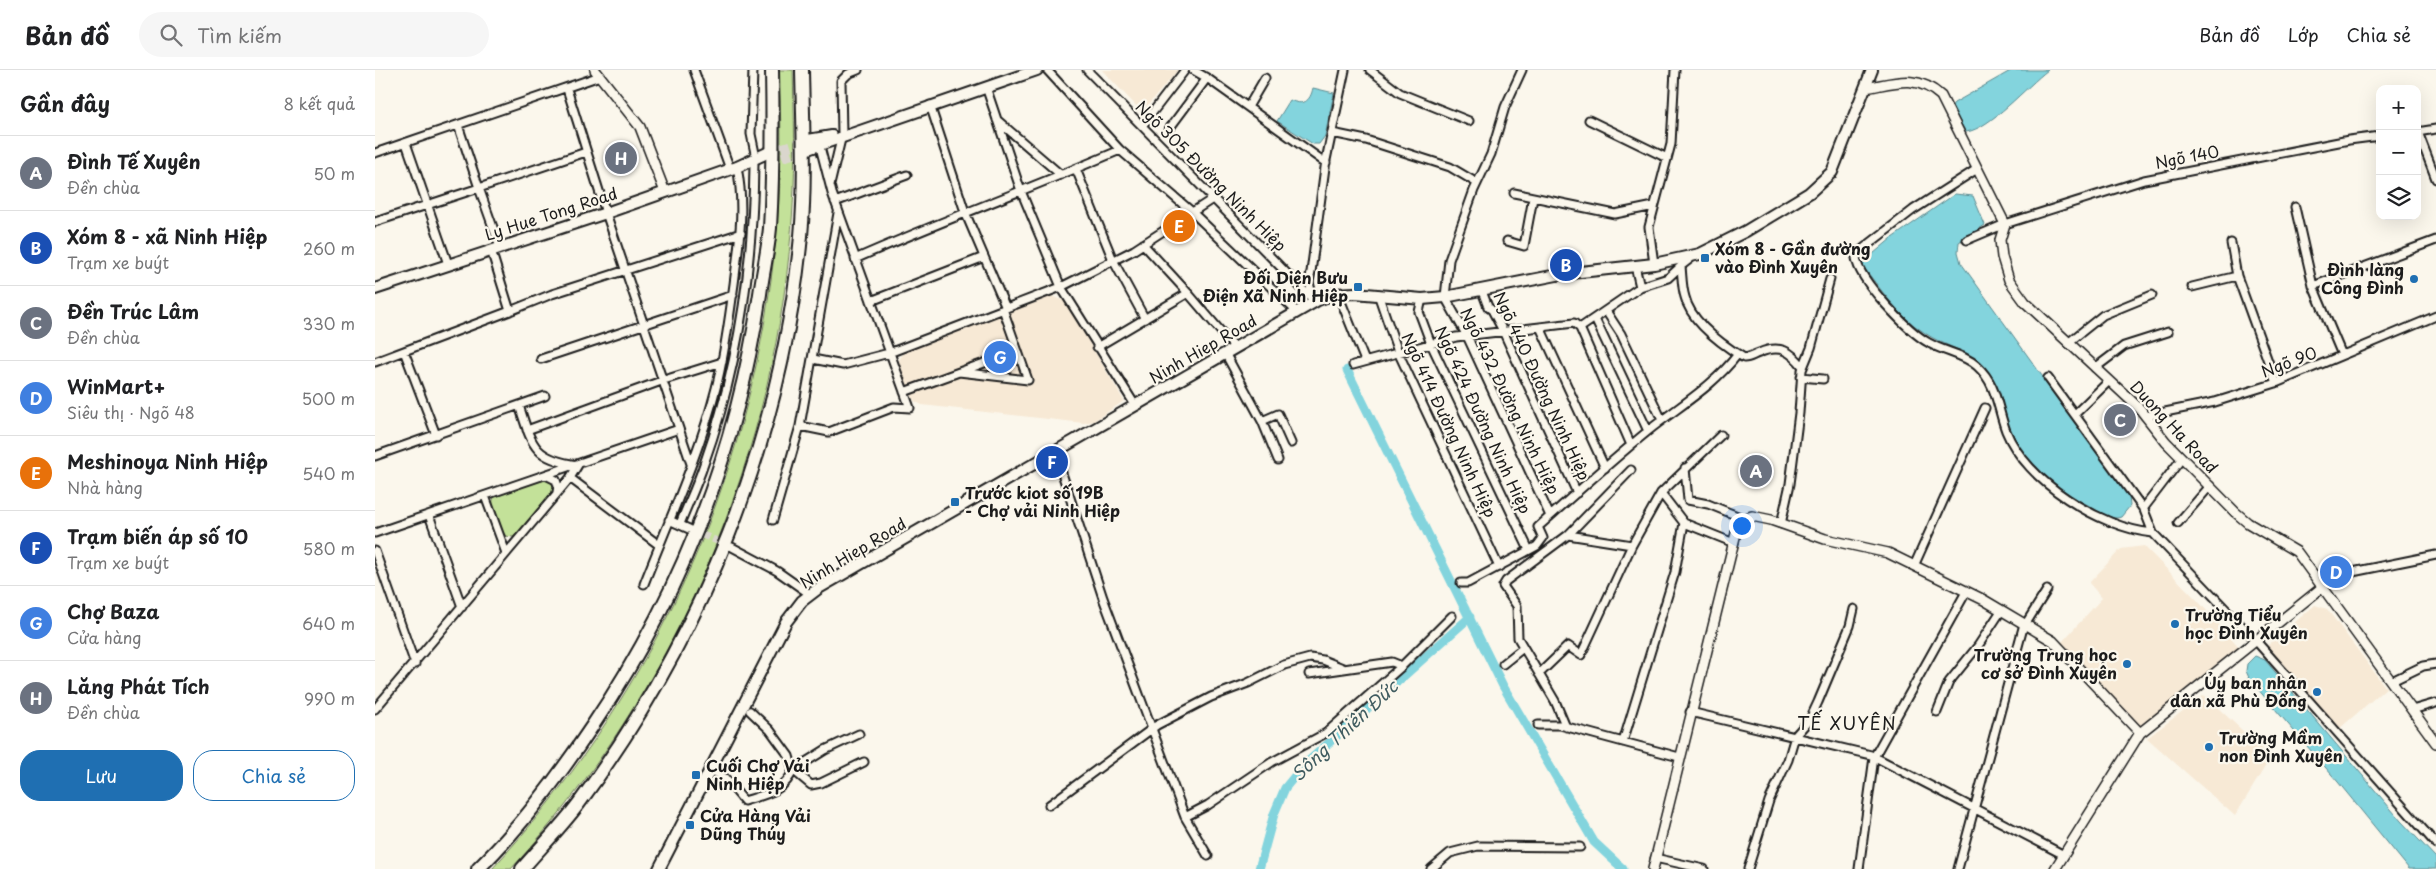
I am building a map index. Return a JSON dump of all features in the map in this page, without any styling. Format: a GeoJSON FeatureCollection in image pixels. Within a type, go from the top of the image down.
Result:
{"type":"FeatureCollection","features":[{"type":"Feature","properties":{"kind":"highway"},"geometry":{"type":"LineString","coordinates":[[478,869],[554,784],[607,705],[653,629],[684,563],[705,509],[726,450],[746,378],[761,290],[769,231],[773,147],[772,70]]}},
{"type":"Feature","properties":{"kind":"highway"},"geometry":{"type":"LineString","coordinates":[[522,869],[579,804],[632,725],[679,646],[711,580],[755,464],[775,390],[801,235],[802,70]]}},
{"type":"Feature","properties":{"kind":"main road"},"geometry":{"type":"LineString","coordinates":[[813,143],[843,136],[1037,70]]}},
{"type":"Feature","properties":{"kind":"main road","name":"Ninh Hiep Road"},"geometry":{"type":"LineString","coordinates":[[659,869],[709,768],[786,622],[811,595],[1315,302],[1338,294],[1378,294],[1422,299],[1445,297],[1562,274],[1654,264],[1699,254],[1746,231],[1809,193],[1832,172],[1872,70]]}},
{"type":"Feature","properties":{"kind":"main road","name":"Ly Hue Tong Road"},"geometry":{"type":"LineString","coordinates":[[375,290],[767,157]]}},
{"type":"Feature","properties":{"kind":"street"},"geometry":{"type":"LineString","coordinates":[[644,584],[691,464],[716,389],[733,294],[741,233],[742,191],[694,70]]}},
{"type":"Feature","properties":{"kind":"street"},"geometry":{"type":"LineString","coordinates":[[679,524],[704,464],[721,406],[740,319],[751,247],[755,161],[751,134],[753,70]]}},
{"type":"Feature","properties":{"kind":"street"},"geometry":{"type":"LineString","coordinates":[[830,186],[843,136],[841,81],[848,74],[858,70]]}},
{"type":"Feature","properties":{"kind":"street"},"geometry":{"type":"LineString","coordinates":[[1047,70],[1121,150],[1192,212],[1297,312]]}},
{"type":"Feature","properties":{"kind":"street","name":"Ngõ 305 Đường Ninh Hiệp"},"geometry":{"type":"LineString","coordinates":[[1087,70],[1315,302]]}},
{"type":"Feature","properties":{"kind":"street"},"geometry":{"type":"LineString","coordinates":[[1142,126],[1185,70]]}},
{"type":"Feature","properties":{"kind":"street"},"geometry":{"type":"LineString","coordinates":[[1193,70],[1326,163]]}},
{"type":"Feature","properties":{"kind":"street"},"geometry":{"type":"LineString","coordinates":[[1315,302],[1309,282],[1326,163],[1345,70]]}},
{"type":"Feature","properties":{"kind":"street"},"geometry":{"type":"LineString","coordinates":[[1370,70],[1400,93],[1469,121]]}},
{"type":"Feature","properties":{"kind":"street"},"geometry":{"type":"LineString","coordinates":[[1445,297],[1449,260],[1477,183],[1491,154],[1505,107],[1522,70]]}},
{"type":"Feature","properties":{"kind":"street"},"geometry":{"type":"LineString","coordinates":[[1654,264],[1649,227],[1671,144],[1675,70]]}},
{"type":"Feature","properties":{"kind":"street"},"geometry":{"type":"LineString","coordinates":[[375,153],[567,89],[598,73],[643,134],[665,192]]}},
{"type":"Feature","properties":{"kind":"street"},"geometry":{"type":"LineString","coordinates":[[1169,129],[1207,78]]}},
{"type":"Feature","properties":{"kind":"street"},"geometry":{"type":"LineString","coordinates":[[1247,107],[1265,78]]}},
{"type":"Feature","properties":{"kind":"street"},"geometry":{"type":"LineString","coordinates":[[1865,88],[1908,81],[1923,82],[1932,87],[1941,96],[2005,224]]}},
{"type":"Feature","properties":{"kind":"street"},"geometry":{"type":"LineString","coordinates":[[986,87],[995,119],[1021,191],[1061,287],[1135,405]]}},
{"type":"Feature","properties":{"kind":"street"},"geometry":{"type":"LineString","coordinates":[[567,89],[606,213],[691,464]]}},
{"type":"Feature","properties":{"kind":"street"},"geometry":{"type":"LineString","coordinates":[[930,106],[965,212],[1004,309],[1029,380],[959,372]]}},
{"type":"Feature","properties":{"kind":"street"},"geometry":{"type":"LineString","coordinates":[[995,119],[1061,175]]}},
{"type":"Feature","properties":{"kind":"street"},"geometry":{"type":"LineString","coordinates":[[1589,120],[1667,158]]}},
{"type":"Feature","properties":{"kind":"street"},"geometry":{"type":"LineString","coordinates":[[458,125],[479,188],[510,311]]}},
{"type":"Feature","properties":{"kind":"street"},"geometry":{"type":"LineString","coordinates":[[2421,132],[2436,130]]}},
{"type":"Feature","properties":{"kind":"street"},"geometry":{"type":"LineString","coordinates":[[1332,133],[1366,140],[1450,167],[1477,183]]}},
{"type":"Feature","properties":{"kind":"street","name":"Ngõ 140"},"geometry":{"type":"LineString","coordinates":[[1967,240],[2005,224],[2144,180],[2349,140],[2376,137]]}},
{"type":"Feature","properties":{"kind":"street"},"geometry":{"type":"LineString","coordinates":[[2421,140],[2436,179]]}},
{"type":"Feature","properties":{"kind":"street"},"geometry":{"type":"LineString","coordinates":[[406,143],[448,264]]}},
{"type":"Feature","properties":{"kind":"street"},"geometry":{"type":"LineString","coordinates":[[800,426],[829,432],[894,407],[910,408],[813,143]]}},
{"type":"Feature","properties":{"kind":"street"},"geometry":{"type":"LineString","coordinates":[[855,259],[965,212],[1121,150]]}},
{"type":"Feature","properties":{"kind":"street"},"geometry":{"type":"LineString","coordinates":[[375,222],[586,152]]}},
{"type":"Feature","properties":{"kind":"street"},"geometry":{"type":"LineString","coordinates":[[1076,169],[1113,260],[1145,319]]}},
{"type":"Feature","properties":{"kind":"street"},"geometry":{"type":"LineString","coordinates":[[1977,169],[1913,210],[1860,251],[1856,258],[1856,263],[1885,304],[1903,323],[1929,343],[1966,358],[1985,374],[1997,395],[2005,429],[2012,443],[2033,471],[2063,496],[2116,525],[2140,532],[2153,533]]}},
{"type":"Feature","properties":{"kind":"street"},"geometry":{"type":"LineString","coordinates":[[835,202],[907,175]]}},
{"type":"Feature","properties":{"kind":"street"},"geometry":{"type":"LineString","coordinates":[[1514,194],[1615,214],[1654,206]]}},
{"type":"Feature","properties":{"kind":"street"},"geometry":{"type":"LineString","coordinates":[[813,359],[843,365],[889,353],[1061,287],[1143,244],[1214,198]]}},
{"type":"Feature","properties":{"kind":"street"},"geometry":{"type":"LineString","coordinates":[[1507,240],[1514,245],[1524,246],[1533,198]]}},
{"type":"Feature","properties":{"kind":"street"},"geometry":{"type":"LineString","coordinates":[[2295,206],[2299,232],[2313,286],[2342,355]]}},
{"type":"Feature","properties":{"kind":"street"},"geometry":{"type":"LineString","coordinates":[[773,520],[800,426],[838,211]]}},
{"type":"Feature","properties":{"kind":"street","name":"Duong Ha Road"},"geometry":{"type":"LineString","coordinates":[[2005,224],[2000,240],[2002,257],[2009,280],[2025,302],[2145,416],[2182,458],[2248,523],[2297,552],[2436,743]]}},
{"type":"Feature","properties":{"kind":"street"},"geometry":{"type":"LineString","coordinates":[[375,362],[626,269],[741,233]]}},
{"type":"Feature","properties":{"kind":"street"},"geometry":{"type":"LineString","coordinates":[[2313,286],[2436,240]]}},
{"type":"Feature","properties":{"kind":"street"},"geometry":{"type":"LineString","coordinates":[[2231,243],[2237,276],[2276,383]]}},
{"type":"Feature","properties":{"kind":"street"},"geometry":{"type":"LineString","coordinates":[[1143,244],[1188,293],[1230,351],[1278,460]]}},
{"type":"Feature","properties":{"kind":"street"},"geometry":{"type":"LineString","coordinates":[[1580,328],[1640,286],[1668,278],[1686,260],[1699,254]]}},
{"type":"Feature","properties":{"kind":"street"},"geometry":{"type":"LineString","coordinates":[[871,301],[984,257]]}},
{"type":"Feature","properties":{"kind":"street"},"geometry":{"type":"LineString","coordinates":[[1635,266],[1640,286]]}},
{"type":"Feature","properties":{"kind":"street"},"geometry":{"type":"LineString","coordinates":[[1681,266],[1685,298],[1694,316],[1702,326],[1741,356]]}},
{"type":"Feature","properties":{"kind":"street"},"geometry":{"type":"LineString","coordinates":[[2192,287],[2237,276]]}},
{"type":"Feature","properties":{"kind":"street"},"geometry":{"type":"LineString","coordinates":[[1781,524],[1790,484],[1799,414],[1801,376],[1811,348],[1830,279]]}},
{"type":"Feature","properties":{"kind":"street","name":"Ngõ 440 Đường Ninh Hiệp"},"geometry":{"type":"LineString","coordinates":[[1482,291],[1488,307],[1493,310],[1503,331],[1577,493]]}},
{"type":"Feature","properties":{"kind":"street"},"geometry":{"type":"LineString","coordinates":[[1097,347],[1188,293]]}},
{"type":"Feature","properties":{"kind":"street"},"geometry":{"type":"LineString","coordinates":[[541,359],[733,294]]}},
{"type":"Feature","properties":{"kind":"street"},"geometry":{"type":"LineString","coordinates":[[1338,294],[1365,361]]}},
{"type":"Feature","properties":{"kind":"street","name":"Ngõ 414 Đường Ninh Hiệp"},"geometry":{"type":"LineString","coordinates":[[1378,294],[1398,352],[1499,567]]}},
{"type":"Feature","properties":{"kind":"street"},"geometry":{"type":"LineString","coordinates":[[2068,343],[2103,315],[2152,295]]}},
{"type":"Feature","properties":{"kind":"street","name":"Ngõ 432 Đường Ninh Hiệp"},"geometry":{"type":"LineString","coordinates":[[1445,297],[1467,336],[1550,516]]}},
{"type":"Feature","properties":{"kind":"street","name":"Ngõ 424 Đường Ninh Hiệp"},"geometry":{"type":"LineString","coordinates":[[1422,299],[1419,312],[1431,344],[1529,550]]}},
{"type":"Feature","properties":{"kind":"street"},"geometry":{"type":"LineString","coordinates":[[1606,311],[1621,334],[1662,420]]}},
{"type":"Feature","properties":{"kind":"street","name":"Ngõ 90"},"geometry":{"type":"LineString","coordinates":[[2145,416],[2215,402],[2276,383],[2316,368],[2342,355],[2436,316]]}},
{"type":"Feature","properties":{"kind":"street"},"geometry":{"type":"LineString","coordinates":[[1595,319],[1648,431]]}},
{"type":"Feature","properties":{"kind":"street"},"geometry":{"type":"LineString","coordinates":[[1353,365],[1398,352],[1467,336],[1574,323],[1580,328],[1631,445]]}},
{"type":"Feature","properties":{"kind":"street"},"geometry":{"type":"LineString","coordinates":[[1540,327],[1605,468]]}},
{"type":"Feature","properties":{"kind":"street"},"geometry":{"type":"LineString","coordinates":[[2095,368],[2124,346],[2167,332]]}},
{"type":"Feature","properties":{"kind":"street"},"geometry":{"type":"LineString","coordinates":[[1461,583],[1468,583],[1537,546],[1543,538],[1538,527],[1631,445],[1704,390],[1741,356],[1782,350],[1794,355],[1803,367]]}},
{"type":"Feature","properties":{"kind":"street"},"geometry":{"type":"LineString","coordinates":[[405,351],[435,435]]}},
{"type":"Feature","properties":{"kind":"street"},"geometry":{"type":"LineString","coordinates":[[904,392],[1018,351]]}},
{"type":"Feature","properties":{"kind":"street"},"geometry":{"type":"LineString","coordinates":[[527,430],[664,380],[722,362]]}},
{"type":"Feature","properties":{"kind":"street"},"geometry":{"type":"LineString","coordinates":[[1801,376],[1823,378]]}},
{"type":"Feature","properties":{"kind":"street"},"geometry":{"type":"LineString","coordinates":[[2048,378],[2143,509],[2153,533],[2257,642],[2436,844]]}},
{"type":"Feature","properties":{"kind":"street"},"geometry":{"type":"LineString","coordinates":[[2075,414],[2109,381]]}},
{"type":"Feature","properties":{"kind":"street"},"geometry":{"type":"LineString","coordinates":[[375,456],[545,396]]}},
{"type":"Feature","properties":{"kind":"street"},"geometry":{"type":"LineString","coordinates":[[519,405],[532,444],[551,460],[578,465]]}},
{"type":"Feature","properties":{"kind":"street"},"geometry":{"type":"LineString","coordinates":[[1914,566],[1985,408]]}},
{"type":"Feature","properties":{"kind":"street"},"geometry":{"type":"LineString","coordinates":[[1262,421],[1278,414],[1291,443]]}},
{"type":"Feature","properties":{"kind":"street"},"geometry":{"type":"LineString","coordinates":[[375,534],[679,429]]}},
{"type":"Feature","properties":{"kind":"street"},"geometry":{"type":"LineString","coordinates":[[1539,674],[1567,646],[1581,655],[1633,545],[1661,493],[1721,435]]}},
{"type":"Feature","properties":{"kind":"street"},"geometry":{"type":"LineString","coordinates":[[1055,452],[1103,598],[1185,817],[1208,856]]}},
{"type":"Feature","properties":{"kind":"street"},"geometry":{"type":"LineString","coordinates":[[2143,509],[2182,458]]}},
{"type":"Feature","properties":{"kind":"street"},"geometry":{"type":"LineString","coordinates":[[375,709],[415,664],[570,478],[578,465]]}},
{"type":"Feature","properties":{"kind":"street"},"geometry":{"type":"LineString","coordinates":[[1685,468],[1688,500],[1736,513],[1745,519]]}},
{"type":"Feature","properties":{"kind":"street"},"geometry":{"type":"LineString","coordinates":[[1566,727],[1518,638],[1517,606],[1503,586],[1567,535],[1631,470]]}},
{"type":"Feature","properties":{"kind":"street"},"geometry":{"type":"LineString","coordinates":[[546,474],[557,482],[556,494]]}},
{"type":"Feature","properties":{"kind":"street"},"geometry":{"type":"LineString","coordinates":[[570,478],[659,545]]}},
{"type":"Feature","properties":{"kind":"street"},"geometry":{"type":"LineString","coordinates":[[2178,523],[2210,486]]}},
{"type":"Feature","properties":{"kind":"street"},"geometry":{"type":"LineString","coordinates":[[1661,493],[1684,523],[1733,542]]}},
{"type":"Feature","properties":{"kind":"street"},"geometry":{"type":"LineString","coordinates":[[485,496],[506,553]]}},
{"type":"Feature","properties":{"kind":"street"},"geometry":{"type":"LineString","coordinates":[[429,515],[462,607]]}},
{"type":"Feature","properties":{"kind":"street"},"geometry":{"type":"LineString","coordinates":[[1653,869],[1733,542],[1738,525],[1752,516],[1825,539],[1888,553],[2025,624],[2053,641],[2140,733]]}},
{"type":"Feature","properties":{"kind":"street"},"geometry":{"type":"LineString","coordinates":[[669,520],[689,528]]}},
{"type":"Feature","properties":{"kind":"street"},"geometry":{"type":"LineString","coordinates":[[1623,742],[1675,572],[1684,523]]}},
{"type":"Feature","properties":{"kind":"street"},"geometry":{"type":"LineString","coordinates":[[1567,535],[1633,545]]}},
{"type":"Feature","properties":{"kind":"street"},"geometry":{"type":"LineString","coordinates":[[732,547],[777,571],[811,595]]}},
{"type":"Feature","properties":{"kind":"street"},"geometry":{"type":"LineString","coordinates":[[375,551],[415,664]]}},
{"type":"Feature","properties":{"kind":"street"},"geometry":{"type":"LineString","coordinates":[[2055,869],[2140,733],[2257,642],[2321,583],[2436,555]]}},
{"type":"Feature","properties":{"kind":"street"},"geometry":{"type":"LineString","coordinates":[[1958,869],[2025,624],[2047,590]]}},
{"type":"Feature","properties":{"kind":"street"},"geometry":{"type":"LineString","coordinates":[[1859,869],[1874,757],[1966,592]]}},
{"type":"Feature","properties":{"kind":"street"},"geometry":{"type":"LineString","coordinates":[[1748,869],[1769,801],[1788,760],[1795,736],[1810,719],[1818,702],[1850,626],[1854,609]]}},
{"type":"Feature","properties":{"kind":"street"},"geometry":{"type":"LineString","coordinates":[[1937,712],[1949,682],[1979,646],[2001,611]]}},
{"type":"Feature","properties":{"kind":"street"},"geometry":{"type":"LineString","coordinates":[[1185,817],[1208,805],[1271,762],[1326,733],[1402,666],[1452,616]]}},
{"type":"Feature","properties":{"kind":"street"},"geometry":{"type":"LineString","coordinates":[[1503,664],[1523,648]]}},
{"type":"Feature","properties":{"kind":"street"},"geometry":{"type":"LineString","coordinates":[[1049,805],[1153,729],[1211,697],[1248,683],[1284,665],[1310,658],[1323,660],[1343,668]]}},
{"type":"Feature","properties":{"kind":"street"},"geometry":{"type":"LineString","coordinates":[[1309,674],[1392,662],[1402,666]]}},
{"type":"Feature","properties":{"kind":"street"},"geometry":{"type":"LineString","coordinates":[[2392,681],[2423,666],[2436,664]]}},
{"type":"Feature","properties":{"kind":"street"},"geometry":{"type":"LineString","coordinates":[[2413,710],[2436,703]]}},
{"type":"Feature","properties":{"kind":"street"},"geometry":{"type":"LineString","coordinates":[[751,711],[770,730],[789,756],[793,770],[811,785],[821,783],[864,762]]}},
{"type":"Feature","properties":{"kind":"street"},"geometry":{"type":"LineString","coordinates":[[1690,712],[1795,736],[1874,757],[2064,855]]}},
{"type":"Feature","properties":{"kind":"street"},"geometry":{"type":"LineString","coordinates":[[1538,725],[1566,727],[1679,757]]}},
{"type":"Feature","properties":{"kind":"street"},"geometry":{"type":"LineString","coordinates":[[709,768],[725,778],[744,801],[782,787],[789,780],[793,770],[825,750],[859,734]]}},
{"type":"Feature","properties":{"kind":"street"},"geometry":{"type":"LineString","coordinates":[[1431,869],[1450,853],[1478,846],[1580,846]]}},
{"type":"Feature","properties":{"kind":"street"},"geometry":{"type":"LineString","coordinates":[[1655,858],[1705,869]]}},
{"type":"Feature","properties":{"kind":"shaded area"},"geometry":{"type":"Polygon","coordinates":[[[1102,70],[1178,70],[1142,112],[1102,70]]]}},
{"type":"Feature","properties":{"kind":"shaded area"},"geometry":{"type":"Polygon","coordinates":[[[1052,296],[1065,301],[1124,401],[1094,421],[1084,423],[922,405],[914,401],[898,362],[904,352],[1052,296]]]}},
{"type":"Feature","properties":{"kind":"shaded area"},"geometry":{"type":"Polygon","coordinates":[[[2144,546],[2198,601],[2240,648],[2196,685],[2140,725],[2061,643],[2102,598],[2089,583],[2121,549],[2144,546]]]}},
{"type":"Feature","properties":{"kind":"shaded area"},"geometry":{"type":"Polygon","coordinates":[[[2315,605],[2327,609],[2386,688],[2339,729],[2267,646],[2315,605]]]}},
{"type":"Feature","properties":{"kind":"shaded area","name":"Trường Mầm non Đình Xuyên"},"geometry":{"type":"Polygon","coordinates":[[[2204,695],[2271,757],[2235,816],[2147,738],[2204,695]]]}},
{"type":"Feature","properties":{"kind":"green space"},"geometry":{"type":"Polygon","coordinates":[[[778,70],[793,70],[795,155],[793,206],[784,297],[766,387],[741,475],[709,561],[669,645],[623,724],[570,799],[511,869],[492,869],[546,805],[595,738],[639,669],[677,596],[710,521],[736,443],[757,363],[771,280],[777,228],[781,149],[778,70]]]}},
{"type":"Feature","properties":{"kind":"green space"},"geometry":{"type":"Polygon","coordinates":[[[551,478],[556,485],[554,489],[516,535],[513,537],[506,536],[500,528],[494,512],[494,497],[551,478]]]}},
{"type":"Feature","properties":{"kind":"water"},"geometry":{"type":"Polygon","coordinates":[[[2012,70],[2048,70],[1997,115],[1976,129],[1966,132],[1951,107],[1954,103],[2012,70]]]}},
{"type":"Feature","properties":{"kind":"water"},"geometry":{"type":"Polygon","coordinates":[[[1313,88],[1334,93],[1325,136],[1319,144],[1313,144],[1277,121],[1290,100],[1299,103],[1305,102],[1310,97],[1313,88]]]}},
{"type":"Feature","properties":{"kind":"water"},"geometry":{"type":"Polygon","coordinates":[[[1955,194],[1973,196],[1985,225],[1959,242],[1958,252],[1961,263],[2129,497],[2130,506],[2121,517],[2108,516],[2061,489],[2038,471],[2019,448],[2012,436],[1996,386],[1984,367],[1971,356],[1932,337],[1915,326],[1890,301],[1861,264],[1892,238],[1955,194]]]}},
{"type":"Feature","properties":{"kind":"water"},"geometry":{"type":"Polygon","coordinates":[[[2255,656],[2265,660],[2401,821],[2436,858],[2436,869],[2409,869],[2338,782],[2250,680],[2246,671],[2247,664],[2255,656]]]}},
{"type":"Feature","properties":{"kind":"waterway"},"geometry":{"type":"LineString","coordinates":[[1347,370],[1503,686],[1594,842],[1623,869]]}},
{"type":"Feature","properties":{"kind":"waterway","name":"Sông Thiên Đức"},"geometry":{"type":"LineString","coordinates":[[1259,869],[1274,814],[1285,788],[1303,766],[1470,617]]}},
{"type":"Feature","properties":{"kind":"tunnel"},"geometry":{"type":"LineString","coordinates":[[767,153],[808,140]]}},
{"type":"Feature","properties":{"kind":"tunnel"},"geometry":{"type":"LineString","coordinates":[[768,162],[808,149]]}},
{"type":"Feature","properties":{"kind":"tunnel"},"geometry":{"type":"LineString","coordinates":[[693,531],[727,545]]}},
{"type":"Feature","properties":{"kind":"place","name":"Lăng Phát Tích"},"geometry":{"type":"Point","coordinates":[621,158]}},
{"type":"Feature","properties":{"kind":"place","name":"Meshinoya Ninh Hiệp"},"geometry":{"type":"Point","coordinates":[1179,226]}},
{"type":"Feature","properties":{"kind":"place","name":"Xóm 8 - Gần đường vào Đình Xuyên"},"geometry":{"type":"Point","coordinates":[1705,258]}},
{"type":"Feature","properties":{"kind":"place","name":"Xóm 8 - xã Ninh Hiệp"},"geometry":{"type":"Point","coordinates":[1566,265]}},
{"type":"Feature","properties":{"kind":"place","name":"Đình làng Công Đình"},"geometry":{"type":"Point","coordinates":[2414,279]}},
{"type":"Feature","properties":{"kind":"place","name":"Đối Diện Bưu Điện Xã Ninh Hiệp"},"geometry":{"type":"Point","coordinates":[1358,287]}},
{"type":"Feature","properties":{"kind":"place","name":"Chợ Baza"},"geometry":{"type":"Point","coordinates":[1000,357]}},
{"type":"Feature","properties":{"kind":"place","name":"Đền Trúc Lâm"},"geometry":{"type":"Point","coordinates":[2120,420]}},
{"type":"Feature","properties":{"kind":"place","name":"Trạm biến áp số 10"},"geometry":{"type":"Point","coordinates":[1052,462]}},
{"type":"Feature","properties":{"kind":"place","name":"Đình Tế Xuyên"},"geometry":{"type":"Point","coordinates":[1756,471]}},
{"type":"Feature","properties":{"kind":"place","name":"Trước kiot số 19B - Chợ vải Ninh Hiệp"},"geometry":{"type":"Point","coordinates":[955,502]}},
{"type":"Feature","properties":{"kind":"place","name":"WinMart+"},"geometry":{"type":"Point","coordinates":[2336,572]}},
{"type":"Feature","properties":{"kind":"place","name":"Trường Tiểu học Đình Xuyên"},"geometry":{"type":"Point","coordinates":[2175,624]}},
{"type":"Feature","properties":{"kind":"place","name":"Trường Trung học cơ sở Đình Xuyên"},"geometry":{"type":"Point","coordinates":[2127,664]}},
{"type":"Feature","properties":{"kind":"place","name":"Ủy ban nhân dân xã Phù Đổng"},"geometry":{"type":"Point","coordinates":[2317,692]}},
{"type":"Feature","properties":{"kind":"place","name":"Trường Mầm non Đình Xuyên"},"geometry":{"type":"Point","coordinates":[2209,747]}},
{"type":"Feature","properties":{"kind":"place","name":"Cuối Chợ Vải Ninh Hiệp"},"geometry":{"type":"Point","coordinates":[696,775]}},
{"type":"Feature","properties":{"kind":"place","name":"Cửa Hàng Vải Dũng Thúy"},"geometry":{"type":"Point","coordinates":[690,825]}},
{"type":"Feature","properties":{"kind":"district","name":"TẾ XUYÊN"},"geometry":{"type":"Point","coordinates":[1847,724]}}]}
